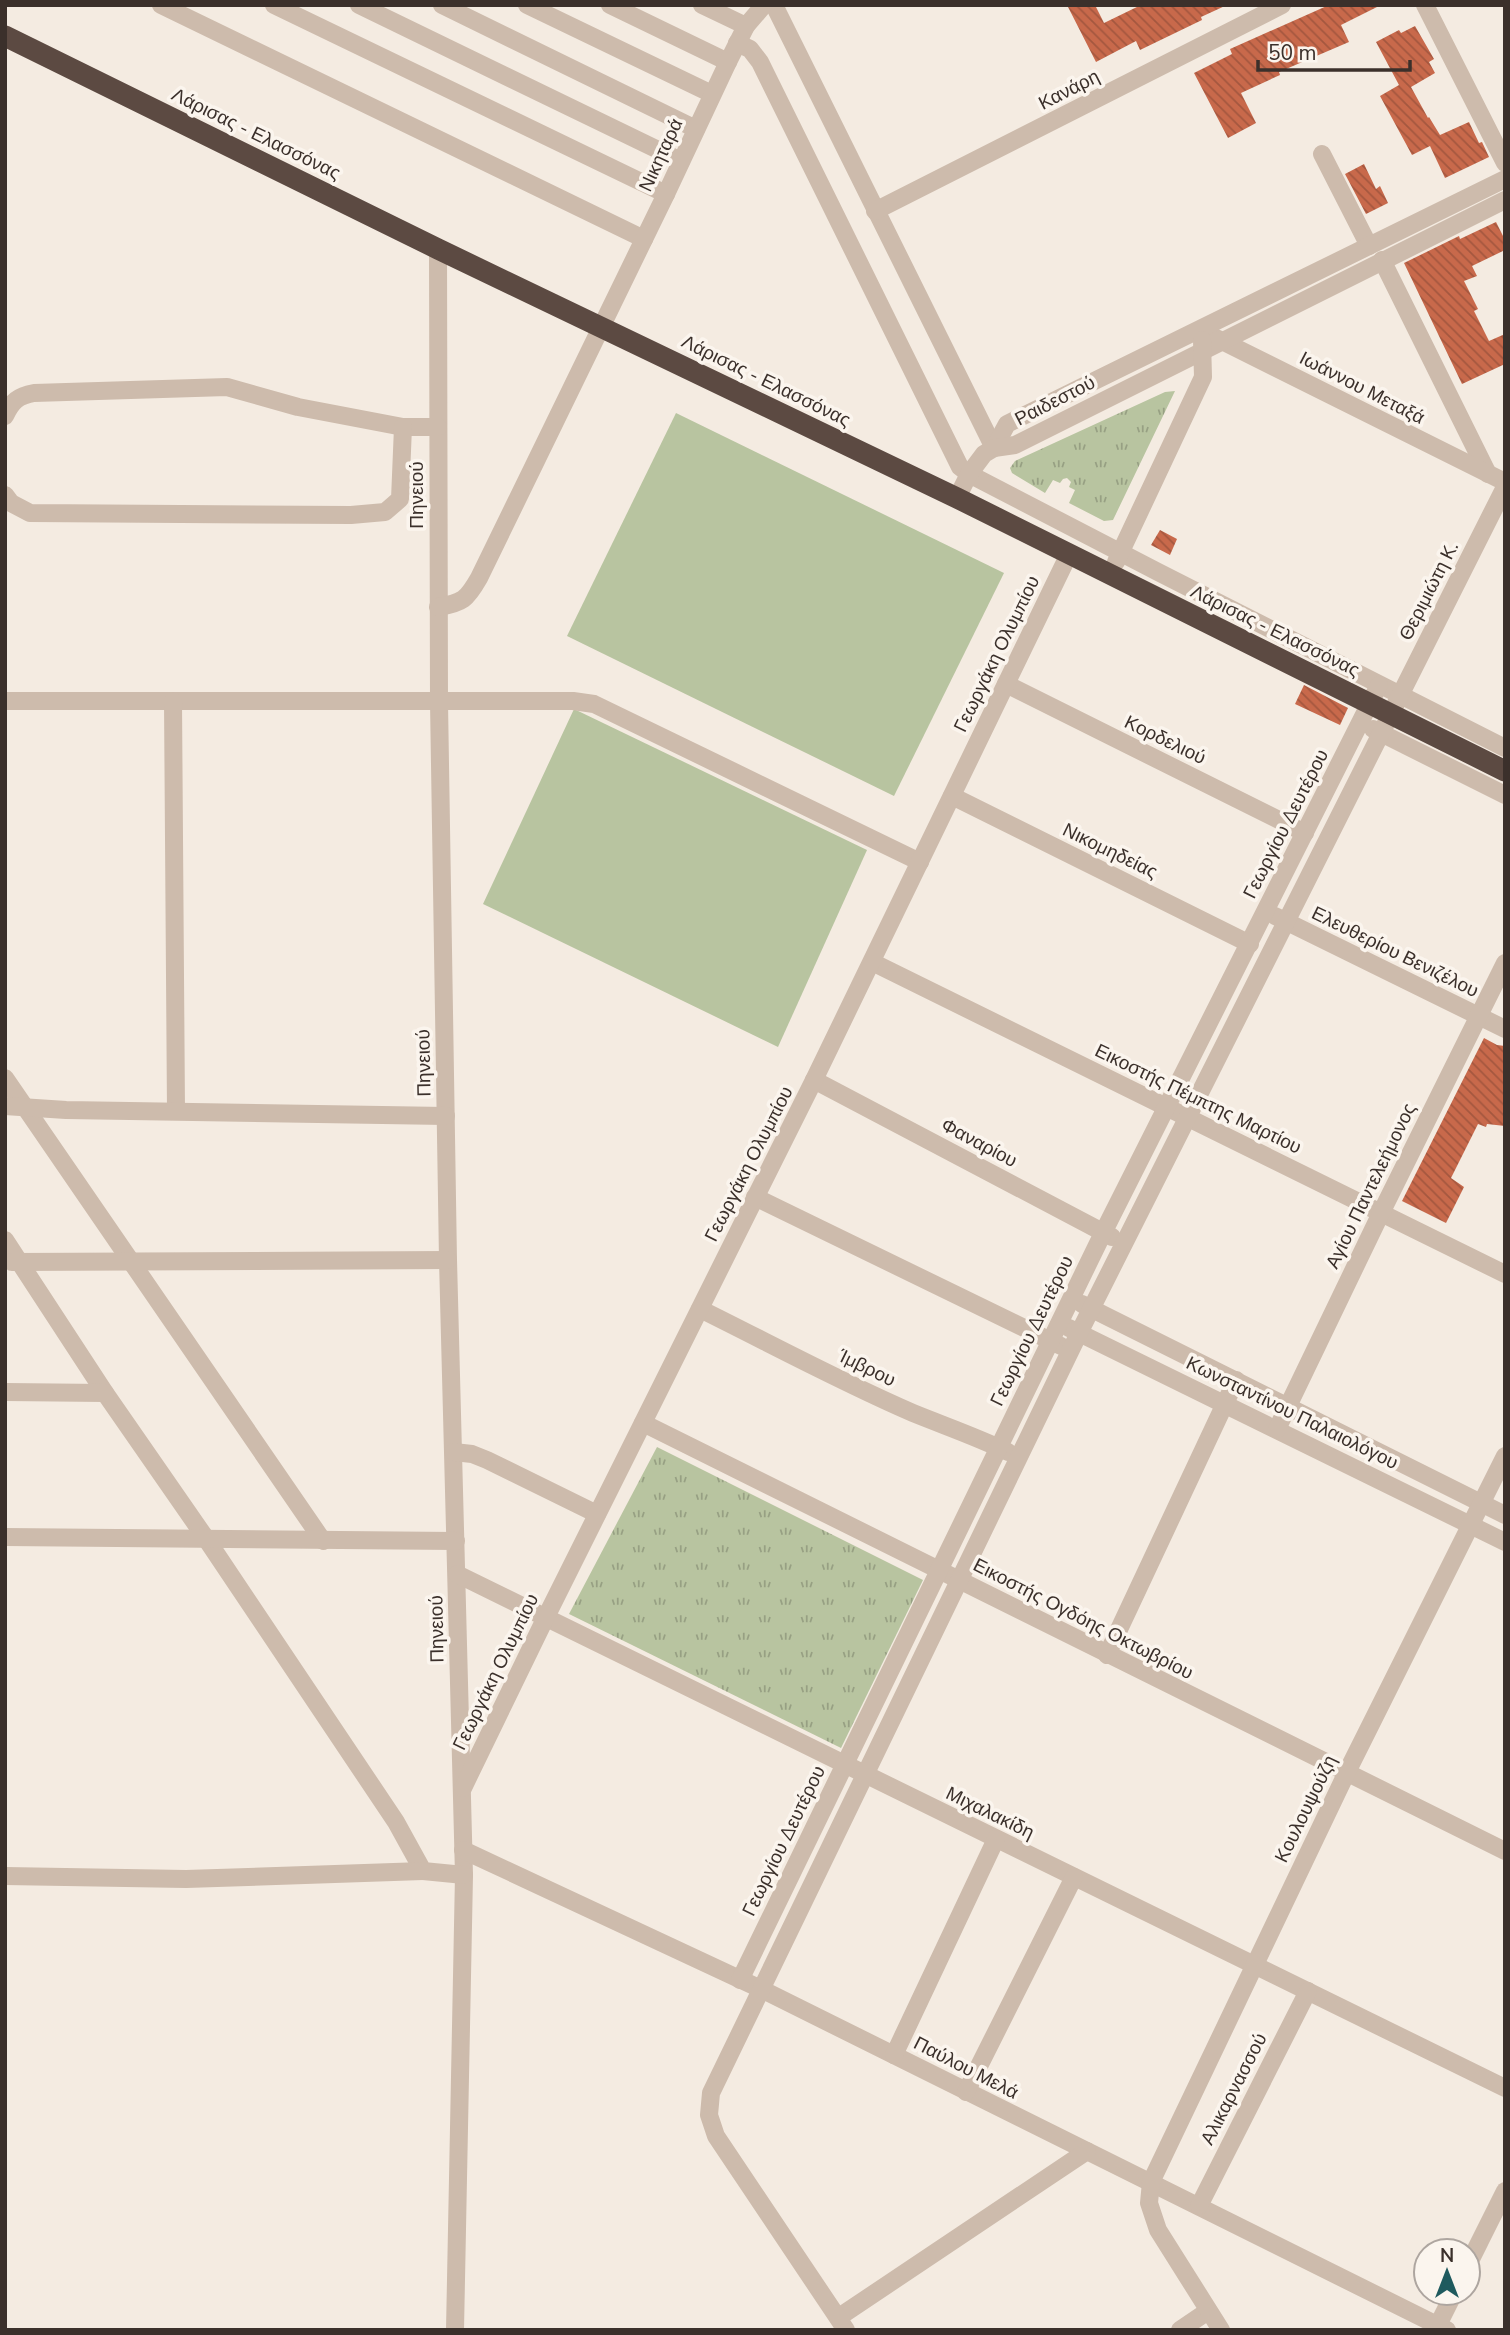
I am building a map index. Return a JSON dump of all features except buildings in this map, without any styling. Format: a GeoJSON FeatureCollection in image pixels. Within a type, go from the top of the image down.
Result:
{"type":"FeatureCollection","features":[{"type":"Feature","properties":{"kind":"highway","name":"Λάρισας - Ελασσόνας"},"geometry":{"type":"LineString","coordinates":[[5,36],[439,249],[957,498],[1505,771]]}},
{"type":"Feature","properties":{"kind":"street"},"geometry":{"type":"LineString","coordinates":[[160,5],[644,239]]}},
{"type":"Feature","properties":{"kind":"street"},"geometry":{"type":"LineString","coordinates":[[274,5],[666,194]]}},
{"type":"Feature","properties":{"kind":"street"},"geometry":{"type":"LineString","coordinates":[[359,5],[681,161]]}},
{"type":"Feature","properties":{"kind":"street"},"geometry":{"type":"LineString","coordinates":[[442,5],[696,128]]}},
{"type":"Feature","properties":{"kind":"street"},"geometry":{"type":"LineString","coordinates":[[527,5],[712,94]]}},
{"type":"Feature","properties":{"kind":"street"},"geometry":{"type":"LineString","coordinates":[[610,5],[727,62]]}},
{"type":"Feature","properties":{"kind":"street"},"geometry":{"type":"LineString","coordinates":[[702,5],[746,26]]}},
{"type":"Feature","properties":{"kind":"street","name":"Νικηταρά"},"geometry":{"type":"LineString","coordinates":[[439,607],[456,604],[471,592],[602,327],[727,62],[746,26],[764,5]]}},
{"type":"Feature","properties":{"kind":"street"},"geometry":{"type":"LineString","coordinates":[[774,5],[994,448],[976,462],[957,498]]}},
{"type":"Feature","properties":{"kind":"street","name":"Κανάρη"},"geometry":{"type":"LineString","coordinates":[[875,211],[1282,5]]}},
{"type":"Feature","properties":{"kind":"street"},"geometry":{"type":"LineString","coordinates":[[1425,5],[1505,163]]}},
{"type":"Feature","properties":{"kind":"street"},"geometry":{"type":"LineString","coordinates":[[737,43],[750,48],[760,62],[954,458],[969,474],[1120,553],[1370,704]]}},
{"type":"Feature","properties":{"kind":"street"},"geometry":{"type":"LineString","coordinates":[[1322,154],[1369,246]]}},
{"type":"Feature","properties":{"kind":"street","name":"Ραιδεστού"},"geometry":{"type":"LineString","coordinates":[[994,448],[1007,424],[1505,179]]}},
{"type":"Feature","properties":{"kind":"street","name":"Ραιδεστού"},"geometry":{"type":"LineString","coordinates":[[994,448],[1015,444],[1505,200]]}},
{"type":"Feature","properties":{"kind":"street","name":"Πηνειού"},"geometry":{"type":"LineString","coordinates":[[439,249],[439,702],[448,1260],[464,1875],[456,2330]]}},
{"type":"Feature","properties":{"kind":"street"},"geometry":{"type":"LineString","coordinates":[[1382,260],[1488,474]]}},
{"type":"Feature","properties":{"kind":"street"},"geometry":{"type":"LineString","coordinates":[[1110,575],[1203,377],[1201,330]]}},
{"type":"Feature","properties":{"kind":"street","name":"Ιωάννου Μεταξά"},"geometry":{"type":"LineString","coordinates":[[1201,330],[1505,485]]}},
{"type":"Feature","properties":{"kind":"street"},"geometry":{"type":"LineString","coordinates":[[5,416],[10,404],[20,396],[34,393],[227,387],[298,407],[403,427],[439,427]]}},
{"type":"Feature","properties":{"kind":"street"},"geometry":{"type":"LineString","coordinates":[[5,495],[11,503],[30,513],[351,515],[385,512],[400,499],[403,427]]}},
{"type":"Feature","properties":{"kind":"street","name":"Θεριμιώτη Κ."},"geometry":{"type":"LineString","coordinates":[[1390,714],[1505,485]]}},
{"type":"Feature","properties":{"kind":"street","name":"Γεωργάκη Ολυμπίου"},"geometry":{"type":"LineString","coordinates":[[462,1791],[872,962],[1069,554]]}},
{"type":"Feature","properties":{"kind":"street","name":"Κορδελιού"},"geometry":{"type":"LineString","coordinates":[[1006,684],[1305,833]]}},
{"type":"Feature","properties":{"kind":"street"},"geometry":{"type":"LineString","coordinates":[[5,701],[573,701],[594,704],[920,862]]}},
{"type":"Feature","properties":{"kind":"street"},"geometry":{"type":"LineString","coordinates":[[173,701],[176,1111]]}},
{"type":"Feature","properties":{"kind":"street","name":"Γεωργίου Δευτέρου"},"geometry":{"type":"LineString","coordinates":[[740,1980],[1103,1233],[1370,704]]}},
{"type":"Feature","properties":{"kind":"street"},"geometry":{"type":"LineString","coordinates":[[1390,714],[1505,748]]}},
{"type":"Feature","properties":{"kind":"street"},"geometry":{"type":"LineString","coordinates":[[1390,714],[1505,795]]}},
{"type":"Feature","properties":{"kind":"street"},"geometry":{"type":"LineString","coordinates":[[1087,2151],[843,2323],[716,2136],[709,2115],[711,2093],[1091,1308],[1390,714]]}},
{"type":"Feature","properties":{"kind":"street","name":"Νικομηδείας"},"geometry":{"type":"LineString","coordinates":[[952,796],[1250,944]]}},
{"type":"Feature","properties":{"kind":"street","name":"Ελευθερίου Βενιζέλου"},"geometry":{"type":"LineString","coordinates":[[1266,912],[1505,1030]]}},
{"type":"Feature","properties":{"kind":"street","name":"Εικοστής Πέμπτης Μαρτίου"},"geometry":{"type":"LineString","coordinates":[[872,962],[1505,1274]]}},
{"type":"Feature","properties":{"kind":"street","name":"Αγίου Παντελεήμονος"},"geometry":{"type":"LineString","coordinates":[[1277,1429],[1505,963]]}},
{"type":"Feature","properties":{"kind":"street"},"geometry":{"type":"LineString","coordinates":[[5,1078],[323,1541]]}},
{"type":"Feature","properties":{"kind":"street","name":"Φαναρίου"},"geometry":{"type":"LineString","coordinates":[[814,1080],[1124,1244]]}},
{"type":"Feature","properties":{"kind":"street"},"geometry":{"type":"LineString","coordinates":[[5,1106],[26,1109],[446,1116]]}},
{"type":"Feature","properties":{"kind":"street"},"geometry":{"type":"LineString","coordinates":[[755,1197],[1071,1350]]}},
{"type":"Feature","properties":{"kind":"street"},"geometry":{"type":"LineString","coordinates":[[5,1240],[13,1262],[207,1540],[396,1822],[423,1871]]}},
{"type":"Feature","properties":{"kind":"street"},"geometry":{"type":"LineString","coordinates":[[13,1262],[448,1260]]}},
{"type":"Feature","properties":{"kind":"street","name":"Κωνσταντίνου Παλαιολόγου"},"geometry":{"type":"LineString","coordinates":[[1072,1298],[1505,1515]]}},
{"type":"Feature","properties":{"kind":"street","name":"Ίμβρου"},"geometry":{"type":"LineString","coordinates":[[700,1309],[860,1388],[976,1436],[1019,1458]]}},
{"type":"Feature","properties":{"kind":"street","name":"Κωνσταντίνου Παλαιολόγου"},"geometry":{"type":"LineString","coordinates":[[1060,1323],[1505,1542]]}},
{"type":"Feature","properties":{"kind":"street"},"geometry":{"type":"LineString","coordinates":[[1107,1656],[1236,1380]]}},
{"type":"Feature","properties":{"kind":"street"},"geometry":{"type":"LineString","coordinates":[[5,1392],[105,1393]]}},
{"type":"Feature","properties":{"kind":"street","name":"Εικοστής Ογδόης Οκτωβρίου"},"geometry":{"type":"LineString","coordinates":[[643,1423],[1107,1656],[1505,1851]]}},
{"type":"Feature","properties":{"kind":"street"},"geometry":{"type":"LineString","coordinates":[[454,1452],[472,1454],[487,1460],[597,1514]]}},
{"type":"Feature","properties":{"kind":"street","name":"Κουλουψούζη"},"geometry":{"type":"LineString","coordinates":[[1151,2182],[1346,1774],[1505,1456]]}},
{"type":"Feature","properties":{"kind":"street"},"geometry":{"type":"LineString","coordinates":[[5,1537],[456,1541]]}},
{"type":"Feature","properties":{"kind":"street","name":"Μιχαλακίδη"},"geometry":{"type":"LineString","coordinates":[[457,1574],[1505,2088]]}},
{"type":"Feature","properties":{"kind":"street"},"geometry":{"type":"LineString","coordinates":[[894,2055],[996,1839]]}},
{"type":"Feature","properties":{"kind":"street","name":"Παύλου Μελά"},"geometry":{"type":"LineString","coordinates":[[463,1850],[761,1990],[1442,2328]]}},
{"type":"Feature","properties":{"kind":"street"},"geometry":{"type":"LineString","coordinates":[[5,1876],[186,1879],[423,1871],[464,1875]]}},
{"type":"Feature","properties":{"kind":"street"},"geometry":{"type":"LineString","coordinates":[[966,2092],[1074,1877]]}},
{"type":"Feature","properties":{"kind":"street","name":"Αλικαρνασσού"},"geometry":{"type":"LineString","coordinates":[[1199,2206],[1308,1991]]}},
{"type":"Feature","properties":{"kind":"street"},"geometry":{"type":"LineString","coordinates":[[1151,2182],[1149,2203],[1166,2245],[1221,2330]]}},
{"type":"Feature","properties":{"kind":"street"},"geometry":{"type":"LineString","coordinates":[[1482,2237],[1505,2191]]}},
{"type":"Feature","properties":{"kind":"street"},"geometry":{"type":"LineString","coordinates":[[1442,2328],[1449,2307]]}},
{"type":"Feature","properties":{"kind":"street"},"geometry":{"type":"LineString","coordinates":[[1180,2330],[1208,2311]]}},
{"type":"Feature","properties":{"kind":"green space"},"geometry":{"type":"Polygon","coordinates":[[[1175,391],[1113,520],[1104,521],[1069,503],[1075,490],[1069,487],[1071,482],[1067,478],[1060,483],[1053,480],[1045,493],[1012,473],[1010,468],[1015,461],[1165,392],[1175,391]]]}},
{"type":"Feature","properties":{"kind":"green space"},"geometry":{"type":"Polygon","coordinates":[[[676,413],[1004,573],[894,796],[567,636],[676,413]]]}},
{"type":"Feature","properties":{"kind":"green space"},"geometry":{"type":"Polygon","coordinates":[[[574,709],[867,850],[778,1047],[483,904],[574,709]]]}},
{"type":"Feature","properties":{"kind":"green space"},"geometry":{"type":"Polygon","coordinates":[[[657,1447],[923,1580],[841,1748],[569,1614],[657,1447]]]}}]}
